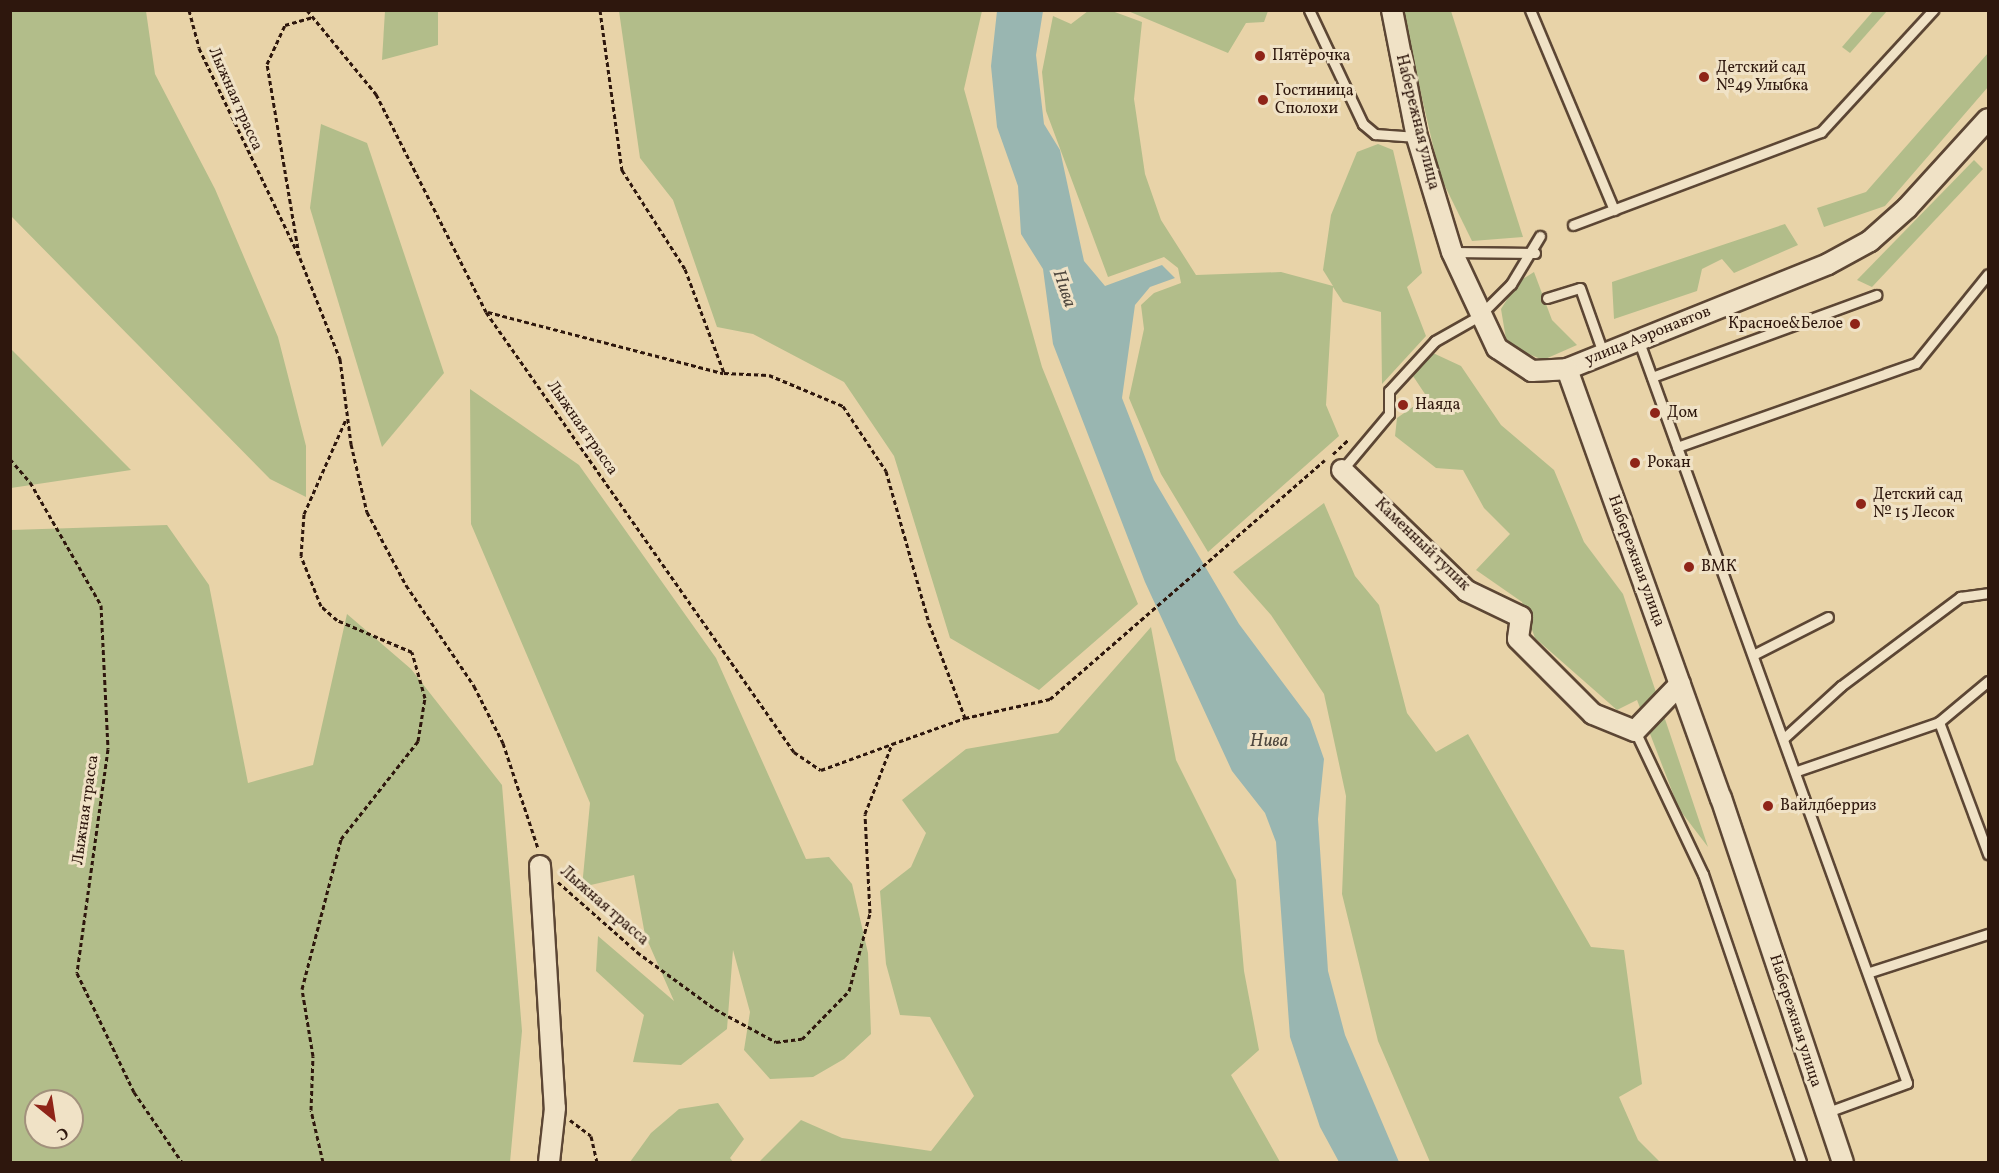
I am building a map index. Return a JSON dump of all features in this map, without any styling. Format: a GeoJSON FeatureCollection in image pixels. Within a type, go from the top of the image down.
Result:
{"type":"FeatureCollection","features":[{"type":"Feature","properties":{"kind":"street","name":"Набережная улица"},"geometry":{"type":"LineString","coordinates":[[1392,10],[1417,137],[1452,252],[1479,316],[1497,348],[1532,370],[1567,369],[1680,684],[1825,1113],[1844,1162]]}},
{"type":"Feature","properties":{"kind":"street","name":"улица Аэронавтов"},"geometry":{"type":"LineString","coordinates":[[1567,369],[1638,339],[1779,286],[1870,241],[1989,119]]}},
{"type":"Feature","properties":{"kind":"street","name":"Каменный тупик"},"geometry":{"type":"LineString","coordinates":[[1342,470],[1467,591],[1521,617],[1518,639],[1593,714],[1635,731]]}},
{"type":"Feature","properties":{"kind":"street"},"geometry":{"type":"LineString","coordinates":[[1635,731],[1680,684]]}},
{"type":"Feature","properties":{"kind":"street"},"geometry":{"type":"LineString","coordinates":[[540,866],[555,1108],[549,1162]]}},
{"type":"Feature","properties":{"kind":"lane"},"geometry":{"type":"LineString","coordinates":[[1309,10],[1363,124],[1376,134],[1417,137]]}},
{"type":"Feature","properties":{"kind":"lane"},"geometry":{"type":"LineString","coordinates":[[1530,10],[1614,210]]}},
{"type":"Feature","properties":{"kind":"lane"},"geometry":{"type":"LineString","coordinates":[[1573,225],[1821,132],[1933,10]]}},
{"type":"Feature","properties":{"kind":"lane"},"geometry":{"type":"LineString","coordinates":[[1342,470],[1389,414],[1389,390],[1435,341],[1479,316],[1535,253],[1540,237]]}},
{"type":"Feature","properties":{"kind":"lane"},"geometry":{"type":"LineString","coordinates":[[1452,252],[1535,253]]}},
{"type":"Feature","properties":{"kind":"lane"},"geometry":{"type":"LineString","coordinates":[[1677,447],[1916,363],[1989,274]]}},
{"type":"Feature","properties":{"kind":"lane"},"geometry":{"type":"LineString","coordinates":[[1547,298],[1580,288],[1603,353]]}},
{"type":"Feature","properties":{"kind":"lane"},"geometry":{"type":"LineString","coordinates":[[1652,377],[1876,295]]}},
{"type":"Feature","properties":{"kind":"lane"},"geometry":{"type":"LineString","coordinates":[[1638,339],[1870,972],[1907,1083],[1825,1113]]}},
{"type":"Feature","properties":{"kind":"lane"},"geometry":{"type":"LineString","coordinates":[[1784,738],[1841,686],[1960,597],[1989,593]]}},
{"type":"Feature","properties":{"kind":"lane"},"geometry":{"type":"LineString","coordinates":[[1753,655],[1828,617]]}},
{"type":"Feature","properties":{"kind":"lane"},"geometry":{"type":"LineString","coordinates":[[1797,771],[1939,722],[1989,681]]}},
{"type":"Feature","properties":{"kind":"lane"},"geometry":{"type":"LineString","coordinates":[[1939,722],[1989,854]]}},
{"type":"Feature","properties":{"kind":"lane"},"geometry":{"type":"LineString","coordinates":[[1635,731],[1703,874],[1801,1162]]}},
{"type":"Feature","properties":{"kind":"lane"},"geometry":{"type":"LineString","coordinates":[[1870,972],[1989,934]]}},
{"type":"Feature","properties":{"kind":"path","name":"Лыжная трасса"},"geometry":{"type":"LineString","coordinates":[[189,10],[222,101],[300,258],[340,359],[347,417],[367,512],[503,743],[537,833],[540,866],[637,952],[715,1009],[776,1041],[802,1039],[849,991],[870,913],[865,814],[892,744]]}},
{"type":"Feature","properties":{"kind":"path","name":"Лыжная трасса"},"geometry":{"type":"LineString","coordinates":[[307,10],[376,94],[486,312],[794,752],[821,770],[965,718],[1050,699],[1346,442]]}},
{"type":"Feature","properties":{"kind":"path"},"geometry":{"type":"LineString","coordinates":[[600,10],[622,170],[685,269],[724,373]]}},
{"type":"Feature","properties":{"kind":"path","name":"Лыжная трасса"},"geometry":{"type":"LineString","coordinates":[[300,258],[267,64],[285,25],[313,17]]}},
{"type":"Feature","properties":{"kind":"path"},"geometry":{"type":"LineString","coordinates":[[486,312],[724,373],[769,375],[843,406],[886,471],[929,623],[965,718]]}},
{"type":"Feature","properties":{"kind":"path"},"geometry":{"type":"LineString","coordinates":[[323,1162],[311,1110],[313,1056],[302,989],[342,839],[418,741],[425,698],[412,652],[337,620],[321,606],[301,556],[304,514],[347,417]]}},
{"type":"Feature","properties":{"kind":"path","name":"Лыжная трасса"},"geometry":{"type":"LineString","coordinates":[[10,459],[30,482],[101,605],[108,749],[77,973],[134,1092],[182,1162]]}},
{"type":"Feature","properties":{"kind":"path"},"geometry":{"type":"LineString","coordinates":[[555,1108],[591,1136],[597,1162]]}},
{"type":"Feature","properties":{"kind":"green space"},"geometry":{"type":"Polygon","coordinates":[[[1268,10],[1264,22],[1246,23],[1228,53],[1128,11],[1268,10]]]}},
{"type":"Feature","properties":{"kind":"green space"},"geometry":{"type":"Polygon","coordinates":[[[1874,10],[1887,11],[1850,53],[1842,47],[1874,10]]]}},
{"type":"Feature","properties":{"kind":"green space"},"geometry":{"type":"Polygon","coordinates":[[[10,11],[146,11],[155,74],[215,189],[278,337],[306,446],[306,497],[270,479],[11,216],[10,11]]]}},
{"type":"Feature","properties":{"kind":"green space"},"geometry":{"type":"Polygon","coordinates":[[[385,11],[438,11],[438,45],[382,60],[385,11]]]}},
{"type":"Feature","properties":{"kind":"green space"},"geometry":{"type":"Polygon","coordinates":[[[619,11],[982,11],[964,89],[1042,367],[1138,604],[1039,690],[950,638],[894,456],[844,382],[753,334],[717,327],[673,200],[640,158],[619,11]]]}},
{"type":"Feature","properties":{"kind":"green space"},"geometry":{"type":"Polygon","coordinates":[[[1088,11],[1112,11],[1142,22],[1134,99],[1145,174],[1161,220],[1196,275],[1281,272],[1333,286],[1323,270],[1331,215],[1357,152],[1378,144],[1393,150],[1422,273],[1407,287],[1426,336],[1382,384],[1381,312],[1343,302],[1333,287],[1326,405],[1339,436],[1208,552],[1161,474],[1129,398],[1144,329],[1141,305],[1154,293],[1181,283],[1178,268],[1164,257],[1108,277],[1046,111],[1042,72],[1053,16],[1071,24],[1088,11]]]}},
{"type":"Feature","properties":{"kind":"green space"},"geometry":{"type":"Polygon","coordinates":[[[1402,11],[1451,11],[1523,237],[1472,241],[1440,176],[1402,11]]]}},
{"type":"Feature","properties":{"kind":"green space"},"geometry":{"type":"Polygon","coordinates":[[[1988,53],[1988,87],[1885,206],[1824,227],[1817,208],[1866,192],[1988,53]]]}},
{"type":"Feature","properties":{"kind":"green space"},"geometry":{"type":"Polygon","coordinates":[[[321,124],[367,143],[444,373],[382,447],[310,208],[321,124]]]}},
{"type":"Feature","properties":{"kind":"green space"},"geometry":{"type":"Polygon","coordinates":[[[1974,160],[1983,169],[1872,287],[1857,280],[1974,160]]]}},
{"type":"Feature","properties":{"kind":"green space"},"geometry":{"type":"Polygon","coordinates":[[[1785,224],[1798,245],[1734,273],[1722,259],[1702,269],[1697,291],[1614,319],[1612,282],[1785,224]]]}},
{"type":"Feature","properties":{"kind":"green space"},"geometry":{"type":"Polygon","coordinates":[[[1534,272],[1552,320],[1577,345],[1543,360],[1507,345],[1501,309],[1518,282],[1534,272]]]}},
{"type":"Feature","properties":{"kind":"green space"},"geometry":{"type":"Polygon","coordinates":[[[11,349],[131,470],[11,488],[11,349]]]}},
{"type":"Feature","properties":{"kind":"green space"},"geometry":{"type":"Polygon","coordinates":[[[1433,353],[1461,366],[1501,425],[1554,470],[1584,542],[1623,594],[1708,847],[1679,809],[1637,700],[1617,710],[1535,638],[1522,602],[1476,570],[1510,534],[1484,508],[1463,470],[1436,468],[1395,436],[1397,418],[1427,397],[1413,376],[1433,353]]]}},
{"type":"Feature","properties":{"kind":"green space"},"geometry":{"type":"Polygon","coordinates":[[[470,389],[579,465],[716,658],[806,859],[829,857],[852,884],[868,953],[871,1034],[844,1059],[813,1077],[770,1079],[744,1050],[750,1012],[733,950],[727,1029],[681,1065],[633,1062],[644,1015],[596,971],[598,936],[674,1001],[645,935],[634,875],[582,887],[590,803],[471,524],[470,389]]]}},
{"type":"Feature","properties":{"kind":"green space"},"geometry":{"type":"Polygon","coordinates":[[[1324,503],[1355,576],[1379,605],[1407,713],[1436,752],[1468,734],[1591,947],[1624,950],[1642,1084],[1619,1097],[1638,1140],[1660,1162],[1430,1162],[1378,1041],[1342,894],[1346,796],[1324,694],[1271,615],[1233,572],[1324,503]]]}},
{"type":"Feature","properties":{"kind":"green space"},"geometry":{"type":"Polygon","coordinates":[[[167,525],[209,585],[248,783],[313,765],[347,614],[411,669],[502,785],[522,1031],[510,1162],[11,1162],[11,530],[167,525]]]}},
{"type":"Feature","properties":{"kind":"green space"},"geometry":{"type":"Polygon","coordinates":[[[1151,627],[1176,760],[1236,880],[1244,971],[1259,1050],[1231,1075],[1280,1162],[759,1162],[801,1120],[842,1138],[931,1151],[974,1096],[930,1017],[900,1015],[886,964],[880,891],[911,867],[926,833],[902,800],[966,749],[1058,733],[1151,627]]]}},
{"type":"Feature","properties":{"kind":"green space"},"geometry":{"type":"Polygon","coordinates":[[[718,1103],[744,1139],[730,1158],[733,1162],[630,1162],[651,1133],[679,1109],[718,1103]]]}},
{"type":"Feature","properties":{"kind":"water","name":"Нива"},"geometry":{"type":"Polygon","coordinates":[[[997,11],[1043,11],[1036,55],[1044,124],[1060,150],[1084,261],[1105,286],[1162,265],[1175,278],[1150,287],[1135,305],[1122,398],[1154,480],[1239,624],[1310,719],[1324,759],[1318,819],[1328,971],[1345,1035],[1399,1162],[1339,1162],[1320,1127],[1290,1037],[1276,842],[1265,813],[1232,771],[1145,582],[1053,344],[1043,269],[1021,234],[1018,186],[997,127],[991,66],[997,11]]]}},
{"type":"Feature","properties":{"kind":"place","name":"Пятёрочка"},"geometry":{"type":"Point","coordinates":[1260,56]}},
{"type":"Feature","properties":{"kind":"place","name":"Детский сад №49 Улыбка"},"geometry":{"type":"Point","coordinates":[1704,77]}},
{"type":"Feature","properties":{"kind":"place","name":"Гостиница Сполохи"},"geometry":{"type":"Point","coordinates":[1263,100]}},
{"type":"Feature","properties":{"kind":"place","name":"Красное&Белое"},"geometry":{"type":"Point","coordinates":[1855,324]}},
{"type":"Feature","properties":{"kind":"place","name":"Наяда"},"geometry":{"type":"Point","coordinates":[1403,405]}},
{"type":"Feature","properties":{"kind":"place","name":"Дом"},"geometry":{"type":"Point","coordinates":[1655,413]}},
{"type":"Feature","properties":{"kind":"place","name":"Рокан"},"geometry":{"type":"Point","coordinates":[1635,463]}},
{"type":"Feature","properties":{"kind":"place","name":"Детский сад № 15 Лесок"},"geometry":{"type":"Point","coordinates":[1861,504]}},
{"type":"Feature","properties":{"kind":"place","name":"ВМК"},"geometry":{"type":"Point","coordinates":[1689,567]}},
{"type":"Feature","properties":{"kind":"place","name":"Вайлдберриз"},"geometry":{"type":"Point","coordinates":[1768,806]}}]}
